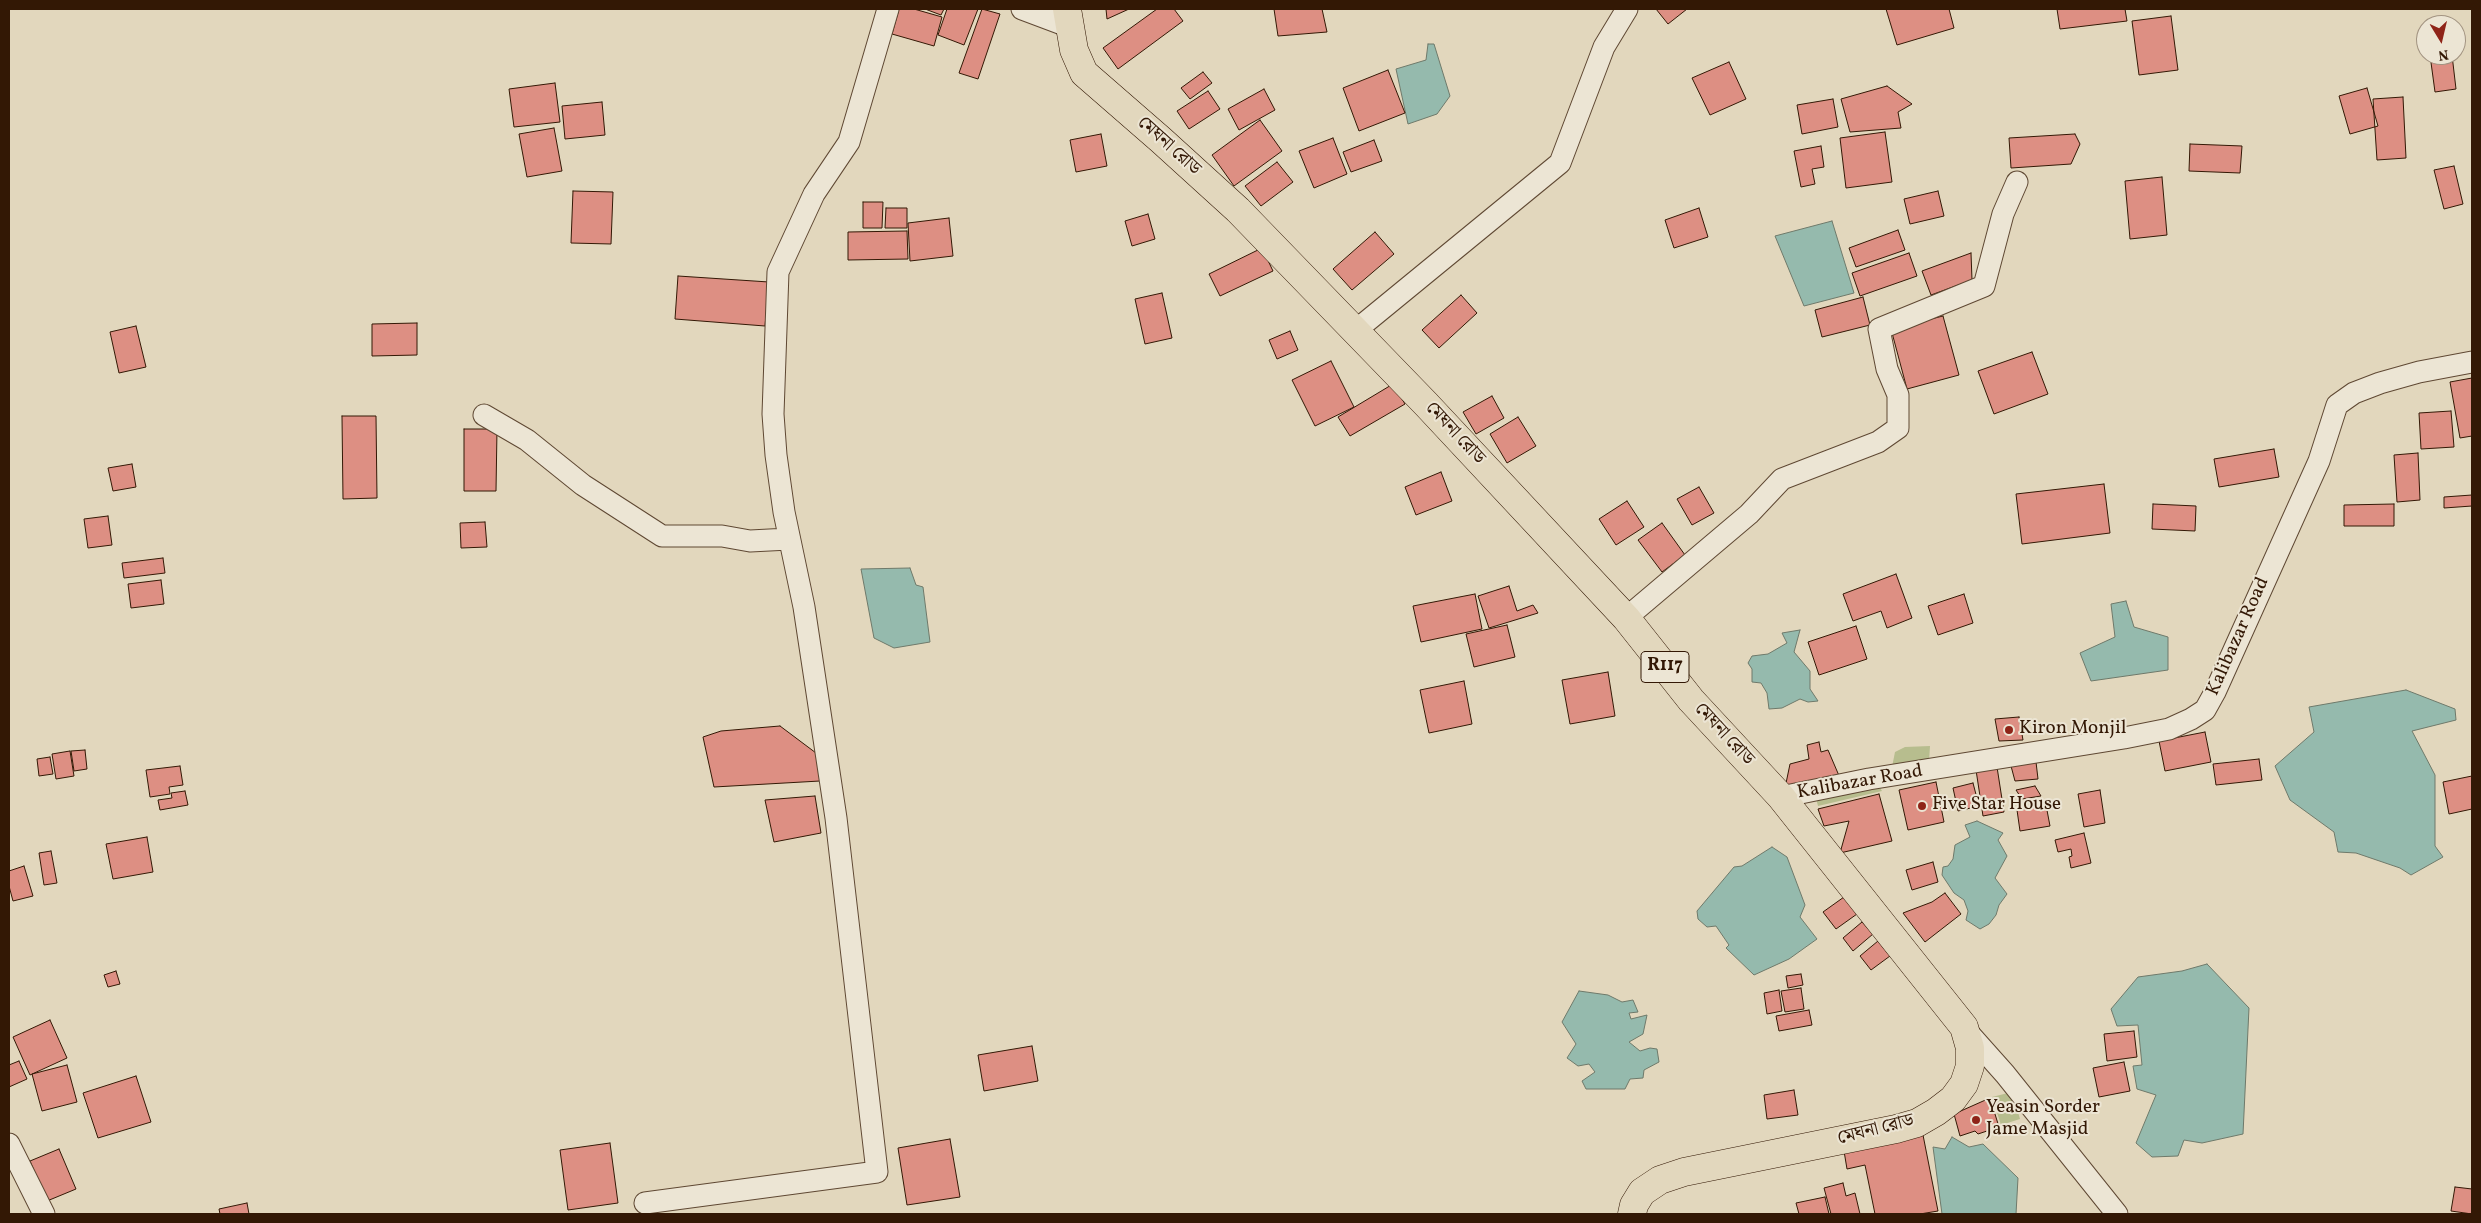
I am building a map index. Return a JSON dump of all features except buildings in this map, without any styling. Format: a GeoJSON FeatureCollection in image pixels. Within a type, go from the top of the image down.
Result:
{"type":"FeatureCollection","features":[{"type":"Feature","properties":{"kind":"main road","name":"মেঘনা রোড"},"geometry":{"type":"LineString","coordinates":[[1068,18],[1074,50],[1084,73],[1238,210],[1626,618],[1691,700],[1781,798],[1964,1027],[1970,1048],[1970,1066],[1964,1084],[1953,1099],[1936,1112],[1917,1122],[1896,1129],[1684,1172],[1660,1180],[1642,1192],[1634,1205],[1632,1214]]}},
{"type":"Feature","properties":{"kind":"street"},"geometry":{"type":"LineString","coordinates":[[645,1203],[877,1172],[836,818],[804,607],[789,539],[776,455],[773,414],[778,272],[814,194],[849,142],[888,9]]}},
{"type":"Feature","properties":{"kind":"street"},"geometry":{"type":"LineString","coordinates":[[1022,9],[1068,18]]}},
{"type":"Feature","properties":{"kind":"street"},"geometry":{"type":"LineString","coordinates":[[1355,331],[1560,163],[1604,48],[1627,9]]}},
{"type":"Feature","properties":{"kind":"street"},"geometry":{"type":"LineString","coordinates":[[1626,618],[1750,514],[1782,479],[1878,442],[1898,428],[1898,395],[1887,370],[1880,329],[1984,286],[2003,214],[2017,182]]}},
{"type":"Feature","properties":{"kind":"street","name":"Kalibazar Road"},"geometry":{"type":"LineString","coordinates":[[1781,798],[1869,779],[2124,738],[2169,729],[2191,719],[2205,710],[2215,692],[2319,461],[2337,405],[2354,393],[2380,383],[2419,372],[2472,362]]}},
{"type":"Feature","properties":{"kind":"street"},"geometry":{"type":"LineString","coordinates":[[484,415],[526,440],[590,490],[662,536],[722,536],[750,541],[789,539]]}},
{"type":"Feature","properties":{"kind":"street"},"geometry":{"type":"LineString","coordinates":[[1964,1027],[2005,1074],[2117,1214]]}},
{"type":"Feature","properties":{"kind":"street"},"geometry":{"type":"LineString","coordinates":[[9,1144],[44,1214]]}},
{"type":"Feature","properties":{"kind":"green space"},"geometry":{"type":"Polygon","coordinates":[[[1930,746],[1929,761],[1892,767],[1895,752],[1905,747],[1930,746]]]}},
{"type":"Feature","properties":{"kind":"green space"},"geometry":{"type":"Polygon","coordinates":[[[1876,782],[1882,791],[1818,806],[1815,794],[1876,782]]]}},
{"type":"Feature","properties":{"kind":"green space"},"geometry":{"type":"Polygon","coordinates":[[[2012,1092],[2020,1119],[2001,1125],[1992,1097],[2012,1092]]]}},
{"type":"Feature","properties":{"kind":"water"},"geometry":{"type":"Polygon","coordinates":[[[1428,44],[1434,44],[1450,96],[1437,114],[1408,124],[1396,69],[1426,60],[1428,44]]]}},
{"type":"Feature","properties":{"kind":"water"},"geometry":{"type":"Polygon","coordinates":[[[1832,221],[1854,293],[1804,306],[1775,236],[1832,221]]]}},
{"type":"Feature","properties":{"kind":"water"},"geometry":{"type":"Polygon","coordinates":[[[910,568],[916,585],[923,587],[930,642],[894,648],[874,638],[861,569],[910,568]]]}},
{"type":"Feature","properties":{"kind":"water"},"geometry":{"type":"Polygon","coordinates":[[[2126,601],[2134,627],[2168,637],[2168,670],[2091,681],[2080,653],[2115,637],[2111,604],[2126,601]]]}},
{"type":"Feature","properties":{"kind":"water"},"geometry":{"type":"Polygon","coordinates":[[[1800,630],[1794,652],[1810,671],[1810,689],[1818,701],[1808,702],[1800,699],[1782,708],[1769,709],[1767,693],[1761,683],[1752,682],[1752,669],[1748,663],[1752,656],[1768,654],[1787,643],[1782,633],[1800,630]]]}},
{"type":"Feature","properties":{"kind":"water"},"geometry":{"type":"Polygon","coordinates":[[[2406,690],[2455,709],[2456,720],[2412,731],[2435,775],[2435,846],[2443,857],[2411,875],[2400,868],[2356,853],[2338,852],[2334,832],[2290,800],[2275,766],[2314,732],[2309,707],[2406,690]]]}},
{"type":"Feature","properties":{"kind":"water"},"geometry":{"type":"Polygon","coordinates":[[[1977,821],[2003,833],[1998,840],[2007,856],[1995,878],[2007,894],[1999,905],[1996,915],[1989,924],[1980,929],[1966,920],[1968,911],[1964,900],[1954,893],[1942,875],[1943,867],[1948,866],[1953,859],[1955,845],[1970,837],[1965,825],[1977,821]]]}},
{"type":"Feature","properties":{"kind":"water"},"geometry":{"type":"Polygon","coordinates":[[[1772,847],[1787,857],[1805,905],[1800,917],[1817,939],[1789,959],[1754,975],[1726,948],[1729,945],[1716,926],[1707,927],[1698,919],[1697,911],[1734,867],[1742,866],[1772,847]]]}},
{"type":"Feature","properties":{"kind":"water"},"geometry":{"type":"Polygon","coordinates":[[[2207,964],[2249,1008],[2243,1134],[2202,1143],[2184,1140],[2178,1156],[2152,1157],[2136,1143],[2156,1095],[2137,1089],[2133,1066],[2142,1065],[2138,1025],[2117,1026],[2111,1009],[2138,977],[2182,971],[2207,964]]]}},
{"type":"Feature","properties":{"kind":"water"},"geometry":{"type":"Polygon","coordinates":[[[1579,991],[1608,995],[1622,1002],[1633,1000],[1638,1012],[1629,1013],[1631,1019],[1647,1015],[1643,1034],[1629,1042],[1640,1051],[1650,1048],[1657,1049],[1659,1062],[1644,1070],[1643,1078],[1630,1079],[1625,1089],[1586,1089],[1582,1081],[1595,1072],[1589,1064],[1578,1066],[1567,1058],[1576,1044],[1562,1022],[1579,991]]]}},
{"type":"Feature","properties":{"kind":"water"},"geometry":{"type":"Polygon","coordinates":[[[1952,1137],[1969,1147],[1983,1144],[2018,1178],[2016,1214],[1942,1214],[1933,1147],[1945,1149],[1952,1137]]]}},
{"type":"Feature","properties":{"kind":"place","name":"Kiron Monjil"},"geometry":{"type":"Point","coordinates":[2009,730]}},
{"type":"Feature","properties":{"kind":"place","name":"Five Star House"},"geometry":{"type":"Point","coordinates":[1922,806]}},
{"type":"Feature","properties":{"kind":"place","name":"Yeasin Sorder Jame Masjid"},"geometry":{"type":"Point","coordinates":[1976,1120]}}]}
